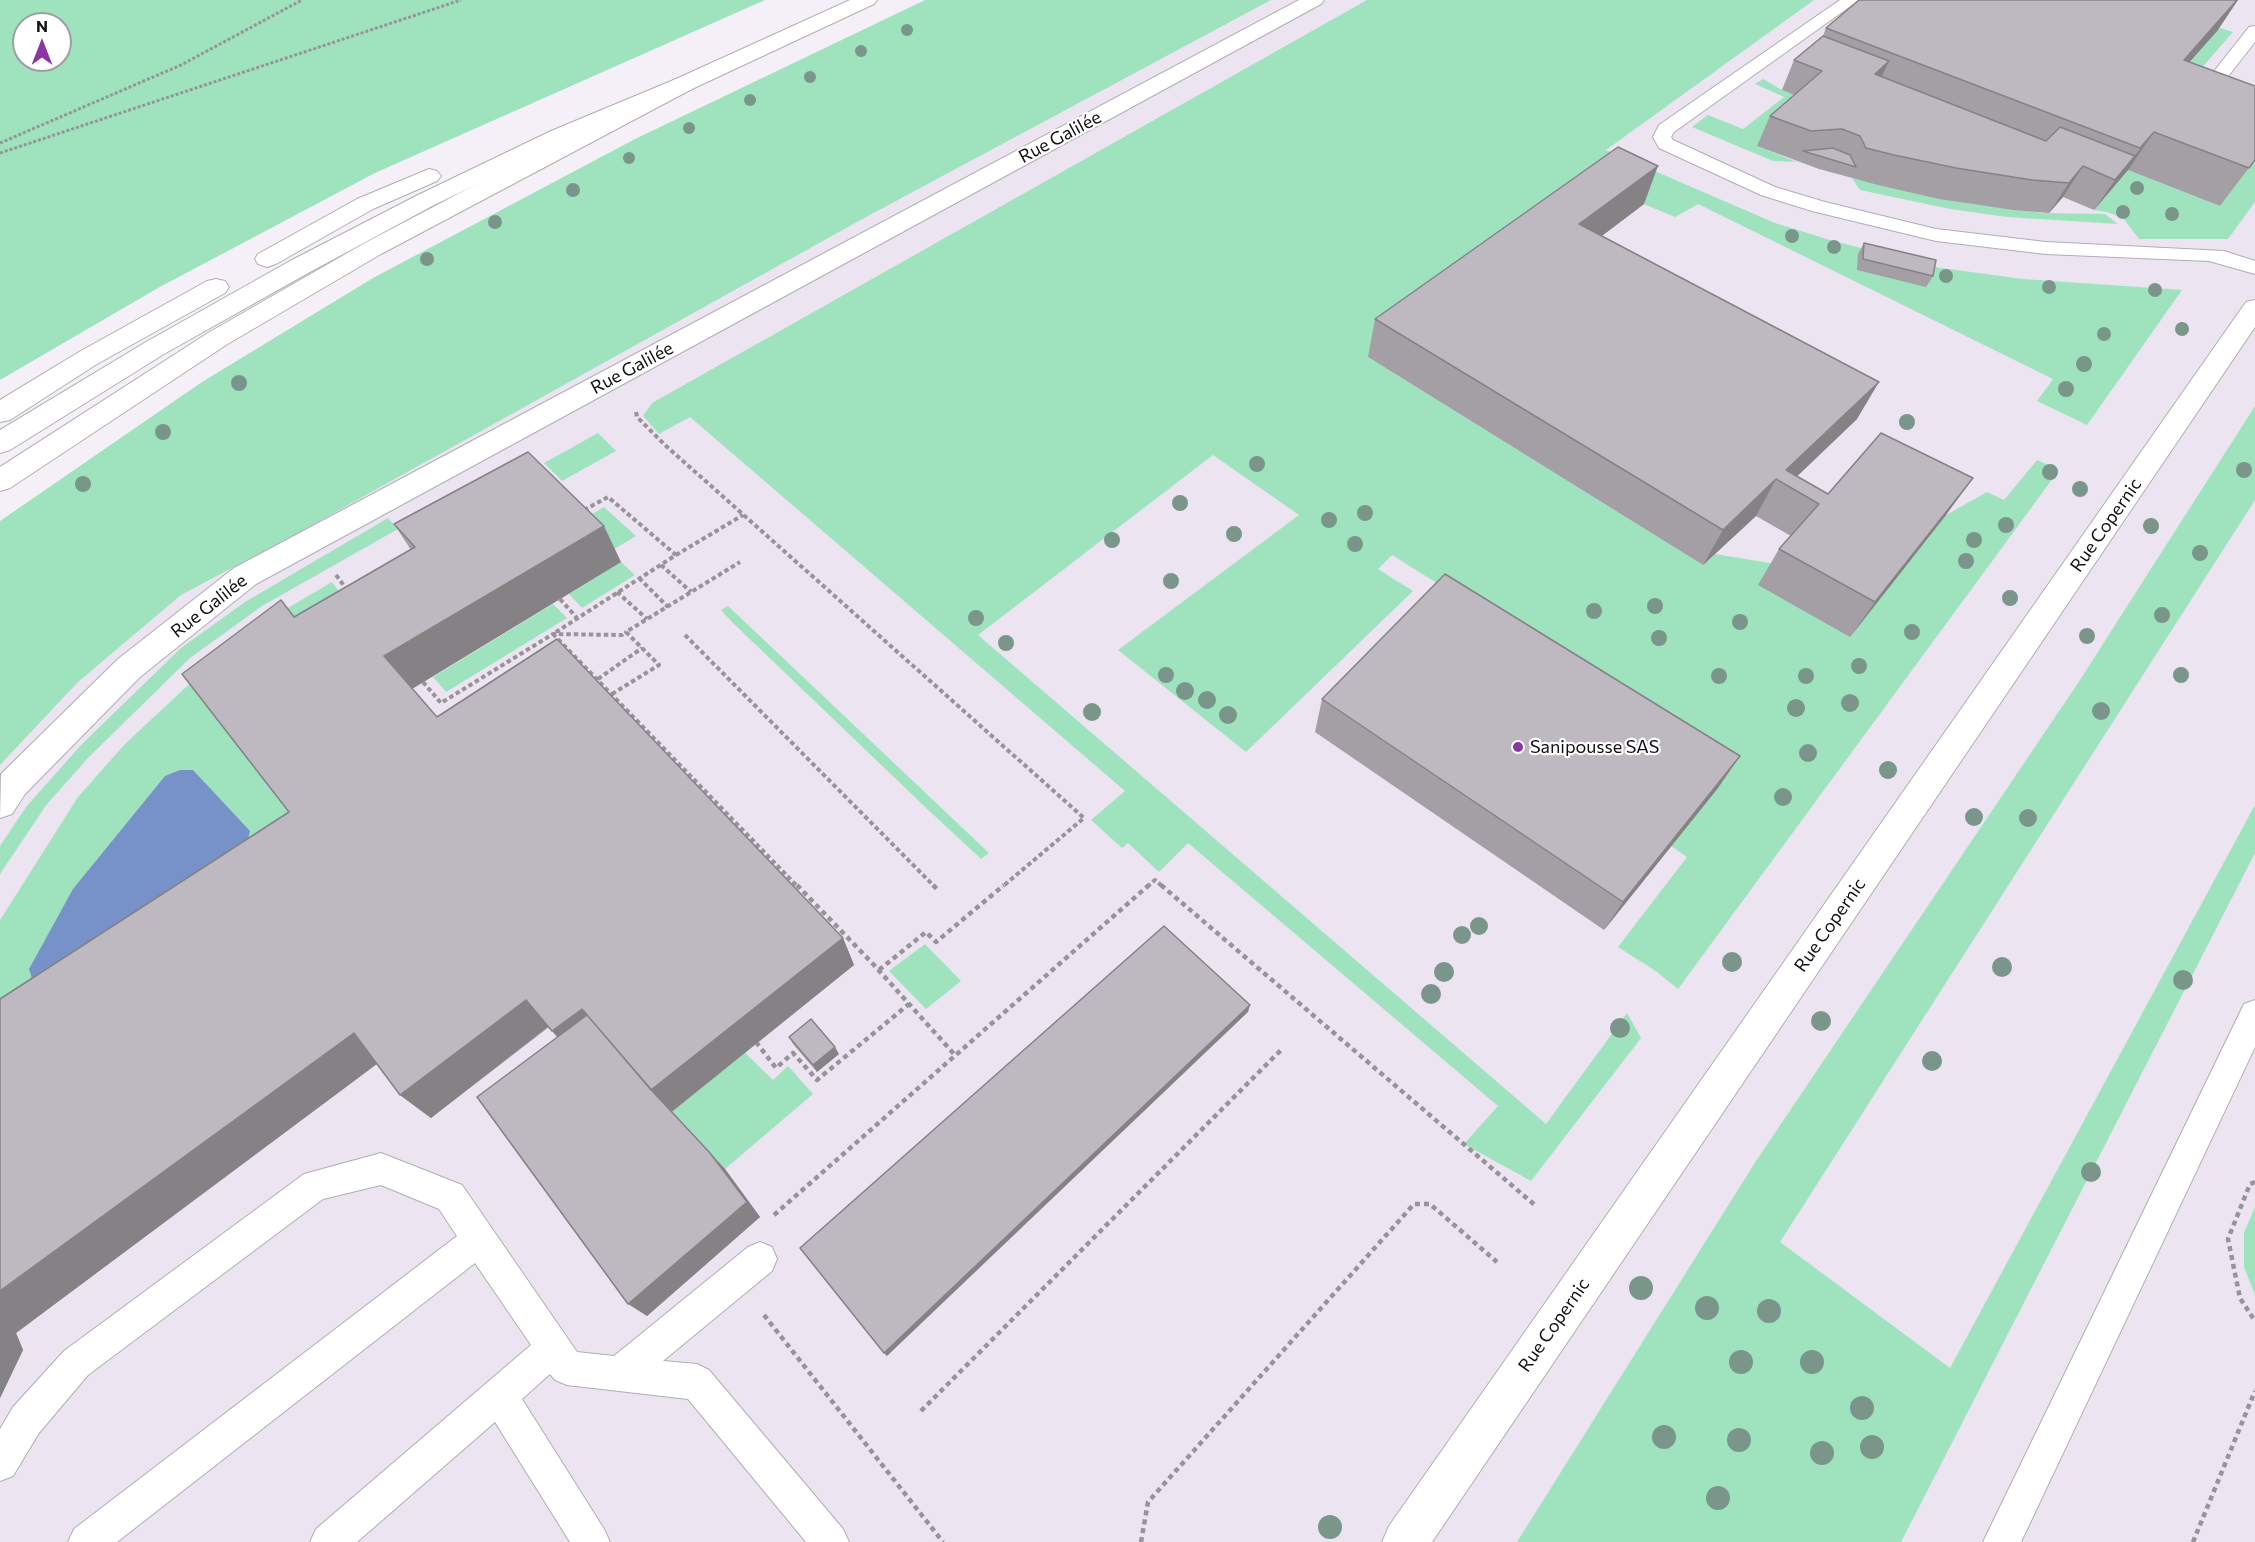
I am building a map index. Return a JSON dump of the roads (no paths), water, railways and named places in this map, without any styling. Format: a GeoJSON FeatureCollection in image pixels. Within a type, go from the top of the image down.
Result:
{"type":"FeatureCollection","features":[{"type":"Feature","properties":{"kind":"main road"},"geometry":{"type":"LineString","coordinates":[[698,54],[816,0]]}},
{"type":"Feature","properties":{"kind":"main road"},"geometry":{"type":"LineString","coordinates":[[0,413],[88,358],[365,204],[680,74],[867,0]]}},
{"type":"Feature","properties":{"kind":"main road","name":"Rue Galilée"},"geometry":{"type":"LineString","coordinates":[[0,804],[13,784],[129,668],[245,576],[1314,0]]}},
{"type":"Feature","properties":{"kind":"main road"},"geometry":{"type":"LineString","coordinates":[[0,442],[155,348],[299,267],[417,205],[680,74]]}},
{"type":"Feature","properties":{"kind":"main road"},"geometry":{"type":"LineString","coordinates":[[0,481],[217,339],[680,74]]}},
{"type":"Feature","properties":{"kind":"main road","name":"Rue Copernic"},"geometry":{"type":"LineString","coordinates":[[1405,1542],[2255,308]]}},
{"type":"Feature","properties":{"kind":"lane"},"geometry":{"type":"LineString","coordinates":[[1851,0],[1666,129],[1662,137],[1666,144],[1768,191],[1819,207],[1936,235],[2046,248],[2209,255],[2224,257],[2255,268]]}},
{"type":"Feature","properties":{"kind":"lane"},"geometry":{"type":"LineString","coordinates":[[2192,111],[2255,31]]}},
{"type":"Feature","properties":{"kind":"lane"},"geometry":{"type":"LineString","coordinates":[[2002,1542],[2255,1014]]}},
{"type":"Feature","properties":{"kind":"lane"},"geometry":{"type":"LineString","coordinates":[[0,1463],[26,1420],[76,1363],[315,1185],[381,1169],[450,1197],[567,1368],[697,1382],[830,1542]]}},
{"type":"Feature","properties":{"kind":"lane"},"geometry":{"type":"LineString","coordinates":[[87,1542],[478,1240]]}},
{"type":"Feature","properties":{"kind":"lane"},"geometry":{"type":"LineString","coordinates":[[619,1374],[760,1259]]}},
{"type":"Feature","properties":{"kind":"lane"},"geometry":{"type":"LineString","coordinates":[[329,1542],[553,1348]]}},
{"type":"Feature","properties":{"kind":"lane"},"geometry":{"type":"LineString","coordinates":[[499,1395],[590,1542]]}},
{"type":"Feature","properties":{"kind":"water"},"geometry":{"type":"Polygon","coordinates":[[[180,770],[193,770],[250,831],[247,843],[35,988],[29,969],[73,889],[165,776],[180,770]]]}},
{"type":"Feature","properties":{"kind":"place","name":"Sanipousse SAS"},"geometry":{"type":"Point","coordinates":[1518,747]}}]}
